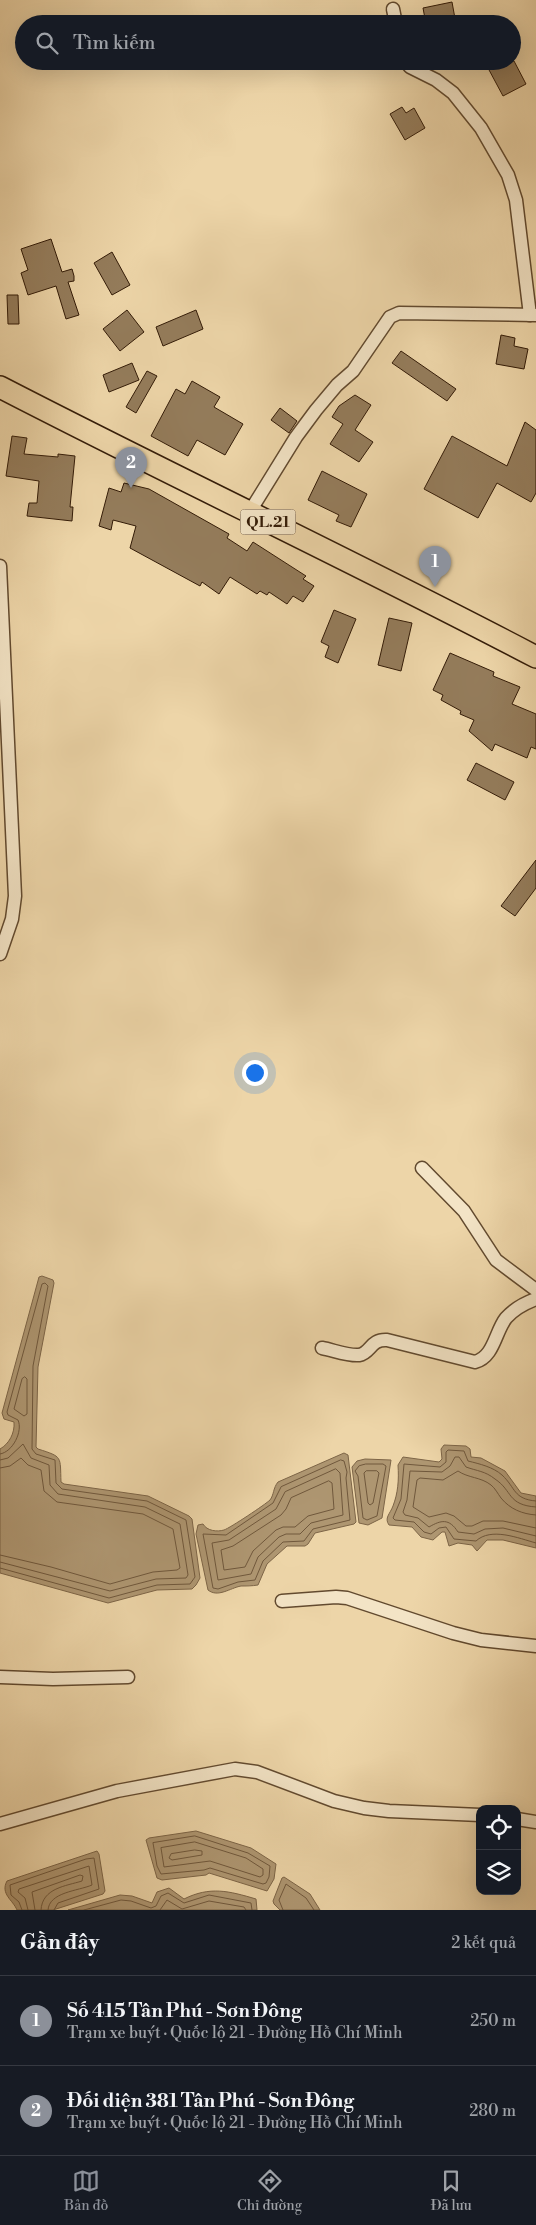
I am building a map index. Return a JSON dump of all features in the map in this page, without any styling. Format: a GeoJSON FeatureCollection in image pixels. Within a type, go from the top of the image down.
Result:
{"type":"FeatureCollection","features":[{"type":"Feature","properties":{"kind":"highway","name":"QL.21"},"geometry":{"type":"LineString","coordinates":[[0,387],[536,657]]}},
{"type":"Feature","properties":{"kind":"street"},"geometry":{"type":"LineString","coordinates":[[393,10],[394,15]]}},
{"type":"Feature","properties":{"kind":"street"},"geometry":{"type":"LineString","coordinates":[[249,513],[296,437],[332,392],[353,371],[390,317],[399,312],[533,315],[516,200],[508,175],[481,128],[453,93],[436,80],[414,70]]}},
{"type":"Feature","properties":{"kind":"street"},"geometry":{"type":"LineString","coordinates":[[0,566],[15,896],[12,919],[0,954]]}},
{"type":"Feature","properties":{"kind":"street"},"geometry":{"type":"LineString","coordinates":[[422,1168],[464,1211],[496,1260],[536,1290]]}},
{"type":"Feature","properties":{"kind":"street"},"geometry":{"type":"LineString","coordinates":[[322,1348],[358,1355],[375,1342],[387,1340],[475,1362],[486,1358],[506,1319],[516,1310],[536,1299]]}},
{"type":"Feature","properties":{"kind":"street"},"geometry":{"type":"LineString","coordinates":[[282,1601],[336,1597],[347,1598],[453,1633],[481,1640],[536,1646]]}},
{"type":"Feature","properties":{"kind":"street"},"geometry":{"type":"LineString","coordinates":[[0,1676],[53,1679],[128,1677]]}},
{"type":"Feature","properties":{"kind":"street"},"geometry":{"type":"LineString","coordinates":[[0,1824],[117,1791],[235,1769],[257,1772],[326,1798],[364,1808],[476,1815]]}},
{"type":"Feature","properties":{"kind":"street"},"geometry":{"type":"LineString","coordinates":[[521,1820],[536,1822]]}},
{"type":"Feature","properties":{"kind":"water"},"geometry":{"type":"Polygon","coordinates":[[[42,1276],[53,1280],[54,1283],[38,1367],[36,1447],[59,1459],[61,1482],[64,1484],[148,1496],[189,1516],[192,1519],[200,1578],[192,1589],[157,1590],[108,1603],[0,1573],[0,1449],[11,1438],[14,1430],[14,1422],[4,1419],[2,1413],[39,1277],[42,1276]]]}},
{"type":"Feature","properties":{"kind":"water"},"geometry":{"type":"Polygon","coordinates":[[[444,1445],[466,1446],[470,1449],[471,1457],[481,1458],[505,1471],[521,1493],[536,1496],[536,1548],[503,1540],[487,1540],[477,1551],[472,1545],[458,1543],[449,1546],[445,1532],[442,1532],[433,1540],[421,1537],[412,1527],[389,1525],[387,1518],[397,1491],[398,1465],[403,1457],[439,1462],[442,1459],[441,1449],[444,1445]]]}},
{"type":"Feature","properties":{"kind":"water"},"geometry":{"type":"Polygon","coordinates":[[[344,1453],[348,1455],[356,1522],[315,1533],[305,1546],[287,1546],[267,1564],[258,1585],[241,1586],[220,1593],[208,1590],[196,1534],[198,1525],[203,1524],[210,1530],[215,1531],[224,1530],[270,1500],[278,1482],[344,1453]]]}},
{"type":"Feature","properties":{"kind":"water"},"geometry":{"type":"Polygon","coordinates":[[[365,1459],[391,1460],[382,1518],[368,1525],[359,1523],[352,1467],[357,1461],[365,1459]]]}},
{"type":"Feature","properties":{"kind":"water"},"geometry":{"type":"Polygon","coordinates":[[[196,1831],[251,1848],[276,1864],[274,1879],[267,1891],[209,1873],[206,1875],[162,1880],[157,1878],[146,1840],[196,1831]]]}},
{"type":"Feature","properties":{"kind":"water"},"geometry":{"type":"Polygon","coordinates":[[[97,1851],[105,1891],[103,1894],[53,1910],[17,1910],[6,1893],[5,1886],[7,1881],[97,1851]]]}},
{"type":"Feature","properties":{"kind":"water"},"geometry":{"type":"Polygon","coordinates":[[[284,1877],[310,1894],[320,1910],[280,1910],[273,1901],[284,1877]]]}},
{"type":"Feature","properties":{"kind":"water"},"geometry":{"type":"Polygon","coordinates":[[[169,1888],[184,1899],[202,1892],[211,1891],[237,1894],[256,1899],[257,1910],[68,1910],[120,1895],[132,1896],[152,1903],[157,1892],[169,1888]]]}},
{"type":"Feature","properties":{"kind":"building"},"geometry":{"type":"Polygon","coordinates":[[[452,2],[454,15],[424,15],[423,8],[452,2]]]}},
{"type":"Feature","properties":{"kind":"building"},"geometry":{"type":"Polygon","coordinates":[[[489,70],[519,70],[526,84],[503,96],[489,70]]]}},
{"type":"Feature","properties":{"kind":"building"},"geometry":{"type":"Polygon","coordinates":[[[402,107],[406,113],[414,108],[425,128],[405,140],[390,114],[402,107]]]}},
{"type":"Feature","properties":{"kind":"building"},"geometry":{"type":"Polygon","coordinates":[[[51,239],[62,272],[72,269],[74,276],[74,281],[68,282],[79,315],[66,319],[56,286],[28,295],[21,273],[28,270],[21,249],[51,239]]]}},
{"type":"Feature","properties":{"kind":"building"},"geometry":{"type":"Polygon","coordinates":[[[112,252],[130,285],[112,295],[94,263],[112,252]]]}},
{"type":"Feature","properties":{"kind":"building"},"geometry":{"type":"Polygon","coordinates":[[[7,295],[18,295],[19,324],[8,324],[7,295]]]}},
{"type":"Feature","properties":{"kind":"building"},"geometry":{"type":"Polygon","coordinates":[[[127,310],[144,332],[120,351],[103,329],[127,310]]]}},
{"type":"Feature","properties":{"kind":"building"},"geometry":{"type":"Polygon","coordinates":[[[196,310],[203,329],[163,346],[156,327],[196,310]]]}},
{"type":"Feature","properties":{"kind":"building"},"geometry":{"type":"Polygon","coordinates":[[[501,335],[515,338],[514,346],[528,349],[524,369],[496,364],[501,335]]]}},
{"type":"Feature","properties":{"kind":"building"},"geometry":{"type":"Polygon","coordinates":[[[401,351],[456,389],[447,401],[392,363],[401,351]]]}},
{"type":"Feature","properties":{"kind":"building"},"geometry":{"type":"Polygon","coordinates":[[[132,363],[139,380],[109,392],[103,375],[132,363]]]}},
{"type":"Feature","properties":{"kind":"building"},"geometry":{"type":"Polygon","coordinates":[[[147,371],[157,376],[136,413],[126,407],[147,371]]]}},
{"type":"Feature","properties":{"kind":"building"},"geometry":{"type":"Polygon","coordinates":[[[192,381],[220,397],[214,407],[243,424],[225,455],[197,440],[188,456],[151,436],[176,389],[185,394],[192,381]]]}},
{"type":"Feature","properties":{"kind":"building"},"geometry":{"type":"Polygon","coordinates":[[[355,395],[371,405],[355,430],[373,442],[359,462],[330,444],[343,424],[332,417],[339,406],[355,395]]]}},
{"type":"Feature","properties":{"kind":"building"},"geometry":{"type":"Polygon","coordinates":[[[280,408],[297,421],[289,433],[271,420],[280,408]]]}},
{"type":"Feature","properties":{"kind":"building"},"geometry":{"type":"Polygon","coordinates":[[[525,422],[536,430],[536,493],[531,502],[497,483],[478,518],[424,489],[452,436],[507,466],[525,422]]]}},
{"type":"Feature","properties":{"kind":"building"},"geometry":{"type":"Polygon","coordinates":[[[12,436],[27,438],[24,454],[58,457],[58,454],[75,456],[70,507],[73,507],[72,521],[27,516],[29,503],[37,503],[39,481],[6,476],[12,436]]]}},
{"type":"Feature","properties":{"kind":"building"},"geometry":{"type":"Polygon","coordinates":[[[322,471],[367,494],[351,527],[336,521],[339,515],[308,500],[322,471]]]}},
{"type":"Feature","properties":{"kind":"building"},"geometry":{"type":"Polygon","coordinates":[[[124,483],[149,489],[229,534],[227,538],[247,551],[253,542],[306,576],[303,579],[314,586],[303,602],[293,596],[287,604],[269,592],[267,595],[260,591],[257,594],[230,577],[219,594],[202,582],[200,586],[130,548],[136,526],[113,520],[111,530],[99,526],[109,488],[121,492],[124,483]]]}},
{"type":"Feature","properties":{"kind":"building"},"geometry":{"type":"Polygon","coordinates":[[[334,610],[356,619],[338,663],[325,657],[329,646],[321,642],[334,610]]]}},
{"type":"Feature","properties":{"kind":"building"},"geometry":{"type":"Polygon","coordinates":[[[389,618],[412,623],[401,671],[378,665],[389,618]]]}},
{"type":"Feature","properties":{"kind":"building"},"geometry":{"type":"Polygon","coordinates":[[[450,653],[494,672],[493,676],[520,687],[512,704],[536,714],[536,749],[531,747],[527,758],[495,744],[492,751],[469,731],[474,720],[460,714],[461,711],[441,700],[443,695],[433,690],[450,653]]]}},
{"type":"Feature","properties":{"kind":"building"},"geometry":{"type":"Polygon","coordinates":[[[476,763],[514,782],[505,800],[467,780],[476,763]]]}},
{"type":"Feature","properties":{"kind":"building"},"geometry":{"type":"Polygon","coordinates":[[[536,860],[536,888],[515,916],[501,906],[536,860]]]}},
{"type":"Feature","properties":{"kind":"place","name":"Đối diện 381 Tân Phú - Sơn Đông"},"geometry":{"type":"Point","coordinates":[131,488]}},
{"type":"Feature","properties":{"kind":"place","name":"Số 415 Tân Phú - Sơn Đông"},"geometry":{"type":"Point","coordinates":[435,587]}}]}
